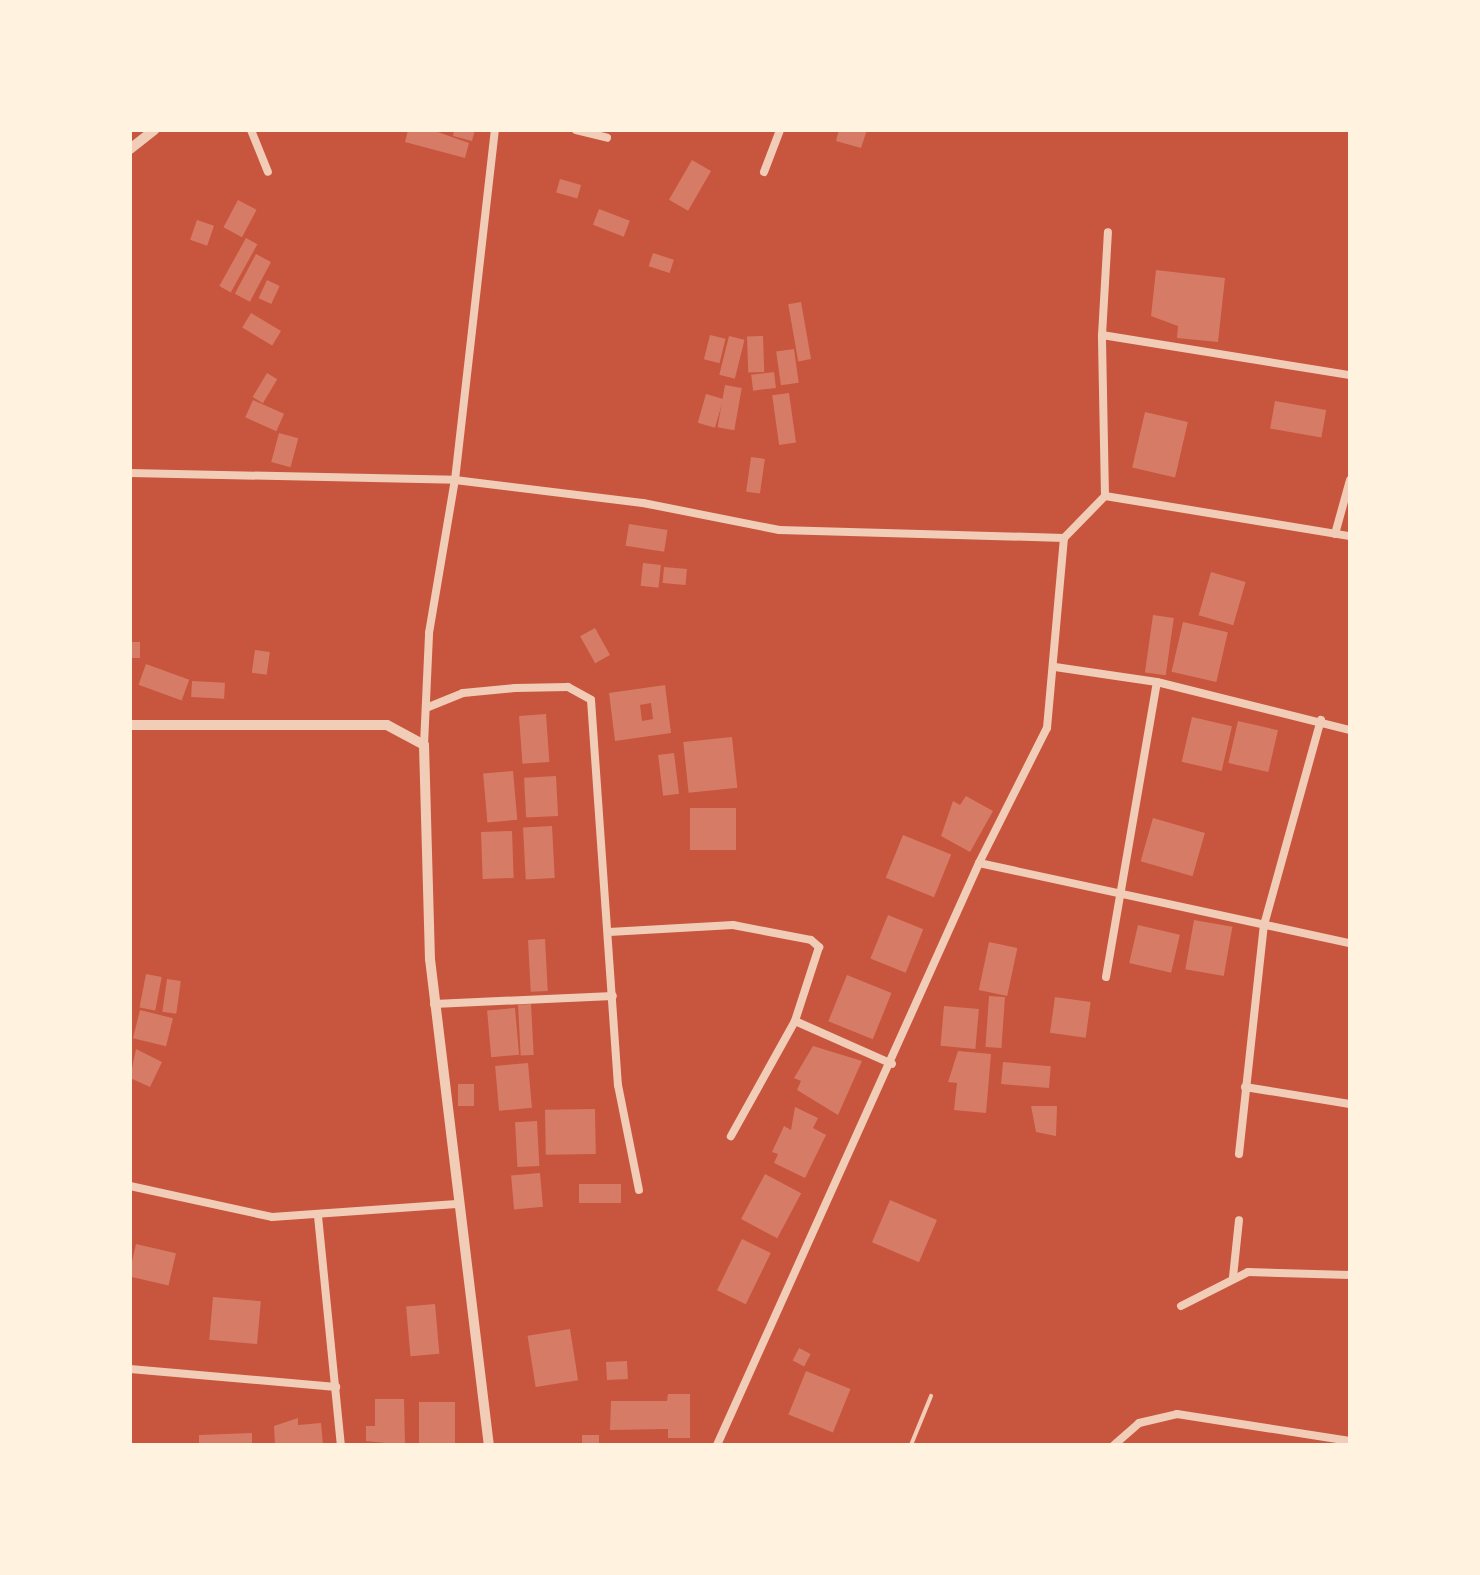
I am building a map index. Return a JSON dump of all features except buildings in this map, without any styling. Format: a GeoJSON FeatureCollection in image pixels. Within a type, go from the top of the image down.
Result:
{"type":"FeatureCollection","features":[{"type":"Feature","properties":{"kind":"street"},"geometry":{"type":"LineString","coordinates":[[130,149],[154,130]]}},
{"type":"Feature","properties":{"kind":"street"},"geometry":{"type":"LineString","coordinates":[[251,130],[268,172]]}},
{"type":"Feature","properties":{"kind":"street"},"geometry":{"type":"LineString","coordinates":[[489,1445],[434,1004],[424,745],[429,633],[455,480],[495,130]]}},
{"type":"Feature","properties":{"kind":"street"},"geometry":{"type":"LineString","coordinates":[[576,130],[607,138]]}},
{"type":"Feature","properties":{"kind":"street"},"geometry":{"type":"LineString","coordinates":[[764,172],[780,130]]}},
{"type":"Feature","properties":{"kind":"street"},"geometry":{"type":"LineString","coordinates":[[717,1445],[980,862],[1047,728],[1064,538],[1106,496],[1102,335],[1108,232]]}},
{"type":"Feature","properties":{"kind":"street"},"geometry":{"type":"LineString","coordinates":[[1102,335],[1350,375]]}},
{"type":"Feature","properties":{"kind":"street"},"geometry":{"type":"LineString","coordinates":[[130,474],[455,480],[643,503],[780,530],[1064,538]]}},
{"type":"Feature","properties":{"kind":"street"},"geometry":{"type":"LineString","coordinates":[[1335,534],[1350,480]]}},
{"type":"Feature","properties":{"kind":"street"},"geometry":{"type":"LineString","coordinates":[[1106,496],[1350,536]]}},
{"type":"Feature","properties":{"kind":"street"},"geometry":{"type":"LineString","coordinates":[[1055,667],[1157,682],[1350,730]]}},
{"type":"Feature","properties":{"kind":"street"},"geometry":{"type":"LineString","coordinates":[[1106,977],[1157,682]]}},
{"type":"Feature","properties":{"kind":"street"},"geometry":{"type":"LineString","coordinates":[[426,708],[463,694],[515,688],[568,687],[591,700],[618,1085],[639,1190]]}},
{"type":"Feature","properties":{"kind":"street"},"geometry":{"type":"LineString","coordinates":[[1239,1154],[1264,925],[1321,720]]}},
{"type":"Feature","properties":{"kind":"street"},"geometry":{"type":"LineString","coordinates":[[130,726],[387,725],[424,745]]}},
{"type":"Feature","properties":{"kind":"street"},"geometry":{"type":"LineString","coordinates":[[980,862],[1120,888],[1350,943]]}},
{"type":"Feature","properties":{"kind":"street"},"geometry":{"type":"LineString","coordinates":[[609,932],[733,925],[810,940],[820,956],[795,1021],[730,1136]]}},
{"type":"Feature","properties":{"kind":"street"},"geometry":{"type":"LineString","coordinates":[[434,1004],[613,996]]}},
{"type":"Feature","properties":{"kind":"street"},"geometry":{"type":"LineString","coordinates":[[795,1021],[892,1064]]}},
{"type":"Feature","properties":{"kind":"street"},"geometry":{"type":"LineString","coordinates":[[1245,1087],[1350,1104]]}},
{"type":"Feature","properties":{"kind":"street"},"geometry":{"type":"LineString","coordinates":[[130,1186],[224,1211],[318,1216],[457,1204]]}},
{"type":"Feature","properties":{"kind":"street"},"geometry":{"type":"LineString","coordinates":[[318,1216],[341,1445]]}},
{"type":"Feature","properties":{"kind":"street"},"geometry":{"type":"LineString","coordinates":[[1233,1276],[1239,1220]]}},
{"type":"Feature","properties":{"kind":"street"},"geometry":{"type":"LineString","coordinates":[[1180,1306],[1233,1276],[1260,1271],[1350,1275]]}},
{"type":"Feature","properties":{"kind":"street"},"geometry":{"type":"LineString","coordinates":[[130,1369],[336,1387]]}},
{"type":"Feature","properties":{"kind":"street"},"geometry":{"type":"LineString","coordinates":[[1114,1445],[1138,1423],[1177,1414],[1350,1441]]}},
{"type":"Feature","properties":{"kind":"lane"},"geometry":{"type":"LineString","coordinates":[[911,1445],[931,1396]]}}]}
